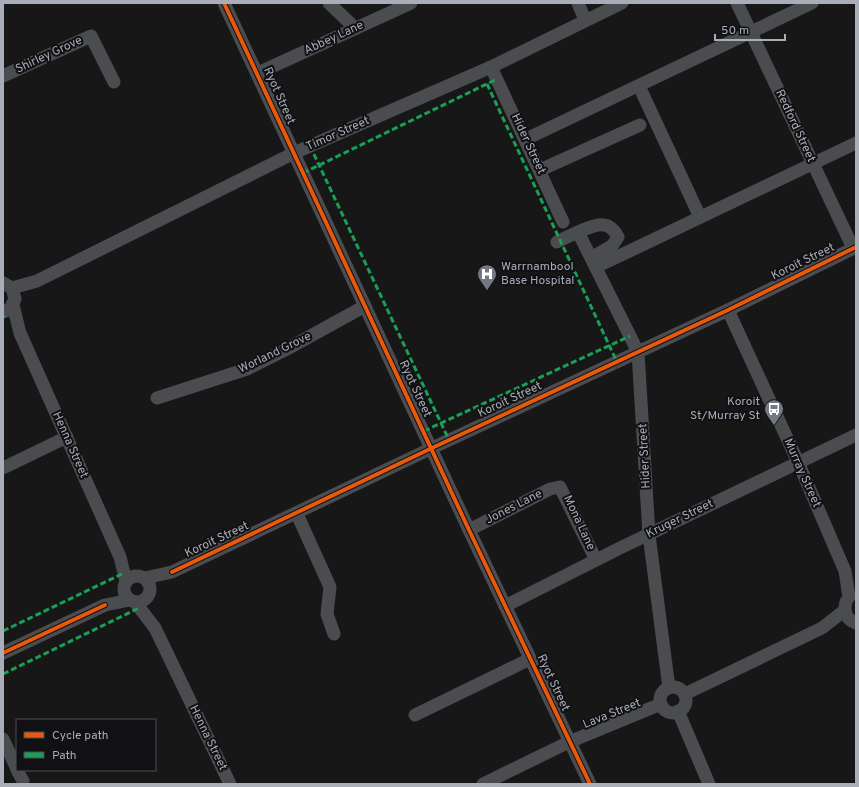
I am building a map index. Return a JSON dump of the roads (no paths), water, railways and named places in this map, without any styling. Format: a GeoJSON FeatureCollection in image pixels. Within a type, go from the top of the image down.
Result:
{"type":"FeatureCollection","features":[{"type":"Feature","properties":{"kind":"street","name":"Ryot Street"},"geometry":{"type":"LineString","coordinates":[[224,3],[258,73],[469,530],[590,784]]}},
{"type":"Feature","properties":{"kind":"street"},"geometry":{"type":"LineString","coordinates":[[329,3],[356,28]]}},
{"type":"Feature","properties":{"kind":"street","name":"Abbey Lane"},"geometry":{"type":"LineString","coordinates":[[258,73],[411,3]]}},
{"type":"Feature","properties":{"kind":"street"},"geometry":{"type":"LineString","coordinates":[[578,3],[585,20]]}},
{"type":"Feature","properties":{"kind":"street","name":"Timor Street"},"geometry":{"type":"LineString","coordinates":[[8,300],[37,281],[294,153],[491,67],[622,3]]}},
{"type":"Feature","properties":{"kind":"street","name":"Redford Street"},"geometry":{"type":"LineString","coordinates":[[737,3],[813,163],[855,247]]}},
{"type":"Feature","properties":{"kind":"street"},"geometry":{"type":"LineString","coordinates":[[526,139],[812,3]]}},
{"type":"Feature","properties":{"kind":"street","name":"Shirley Grove"},"geometry":{"type":"LineString","coordinates":[[3,76],[91,36],[114,82]]}},
{"type":"Feature","properties":{"kind":"street","name":"Hider Street"},"geometry":{"type":"LineString","coordinates":[[491,67],[526,139],[563,222]]}},
{"type":"Feature","properties":{"kind":"street"},"geometry":{"type":"LineString","coordinates":[[639,86],[700,217]]}},
{"type":"Feature","properties":{"kind":"street"},"geometry":{"type":"LineString","coordinates":[[540,170],[640,125]]}},
{"type":"Feature","properties":{"kind":"street"},"geometry":{"type":"LineString","coordinates":[[594,263],[700,217],[856,143]]}},
{"type":"Feature","properties":{"kind":"street"},"geometry":{"type":"LineString","coordinates":[[557,242],[591,227],[604,224],[614,229],[618,237],[612,246],[594,263]]}},
{"type":"Feature","properties":{"kind":"street","name":"Hider Street"},"geometry":{"type":"LineString","coordinates":[[581,238],[638,352],[649,534],[669,688]]}},
{"type":"Feature","properties":{"kind":"street","name":"Koroit Street"},"geometry":{"type":"LineString","coordinates":[[134,580],[172,572],[297,514],[432,448],[728,310],[855,247]]}},
{"type":"Feature","properties":{"kind":"street","name":"Henna Street"},"geometry":{"type":"LineString","coordinates":[[8,300],[20,333],[120,557],[134,580]]}},
{"type":"Feature","properties":{"kind":"street","name":"Worland Grove"},"geometry":{"type":"LineString","coordinates":[[157,398],[247,369],[365,306]]}},
{"type":"Feature","properties":{"kind":"street","name":"Murray Street"},"geometry":{"type":"LineString","coordinates":[[728,310],[798,462],[854,592]]}},
{"type":"Feature","properties":{"kind":"street","name":"Kruger Street"},"geometry":{"type":"LineString","coordinates":[[505,606],[649,534],[856,435]]}},
{"type":"Feature","properties":{"kind":"street"},"geometry":{"type":"LineString","coordinates":[[3,468],[67,438]]}},
{"type":"Feature","properties":{"kind":"street","name":"Jones Lane"},"geometry":{"type":"LineString","coordinates":[[469,530],[550,489],[560,487]]}},
{"type":"Feature","properties":{"kind":"street","name":"Mona Lane"},"geometry":{"type":"LineString","coordinates":[[560,487],[596,560]]}},
{"type":"Feature","properties":{"kind":"street"},"geometry":{"type":"LineString","coordinates":[[297,514],[330,587],[327,614],[334,634]]}},
{"type":"Feature","properties":{"kind":"street","name":"Koroit Street"},"geometry":{"type":"LineString","coordinates":[[150,594],[172,572]]}},
{"type":"Feature","properties":{"kind":"street"},"geometry":{"type":"LineString","coordinates":[[105,605],[132,601],[142,602],[150,594],[150,584],[134,580]]}},
{"type":"Feature","properties":{"kind":"street"},"geometry":{"type":"LineString","coordinates":[[132,601],[125,594],[134,580]]}},
{"type":"Feature","properties":{"kind":"street"},"geometry":{"type":"LineString","coordinates":[[3,653],[105,605],[134,580]]}},
{"type":"Feature","properties":{"kind":"street"},"geometry":{"type":"LineString","coordinates":[[854,592],[845,606],[845,610],[849,619],[855,623]]}},
{"type":"Feature","properties":{"kind":"street","name":"Henna Street"},"geometry":{"type":"LineString","coordinates":[[150,594],[155,628]]}},
{"type":"Feature","properties":{"kind":"street","name":"Henna Street"},"geometry":{"type":"LineString","coordinates":[[132,601],[155,628],[230,784]]}},
{"type":"Feature","properties":{"kind":"street"},"geometry":{"type":"LineString","coordinates":[[685,694],[822,628],[845,610]]}},
{"type":"Feature","properties":{"kind":"street"},"geometry":{"type":"LineString","coordinates":[[822,628],[855,623]]}},
{"type":"Feature","properties":{"kind":"street"},"geometry":{"type":"LineString","coordinates":[[415,715],[530,659]]}},
{"type":"Feature","properties":{"kind":"street"},"geometry":{"type":"LineString","coordinates":[[669,688],[679,688],[685,694],[685,704],[678,711],[670,712],[661,704],[661,696],[669,688]]}},
{"type":"Feature","properties":{"kind":"street","name":"Lava Street"},"geometry":{"type":"LineString","coordinates":[[483,784],[569,742],[661,704]]}},
{"type":"Feature","properties":{"kind":"street"},"geometry":{"type":"LineString","coordinates":[[678,711],[709,784]]}},
{"type":"Feature","properties":{"kind":"street"},"geometry":{"type":"LineString","coordinates":[[3,739],[16,767]]}},
{"type":"Feature","properties":{"kind":"place","name":"Warrnambool Base Hospital"},"geometry":{"type":"Point","coordinates":[487,291]}},
{"type":"Feature","properties":{"kind":"place","name":"Koroit St/Murray St"},"geometry":{"type":"Point","coordinates":[774,426]}}]}
